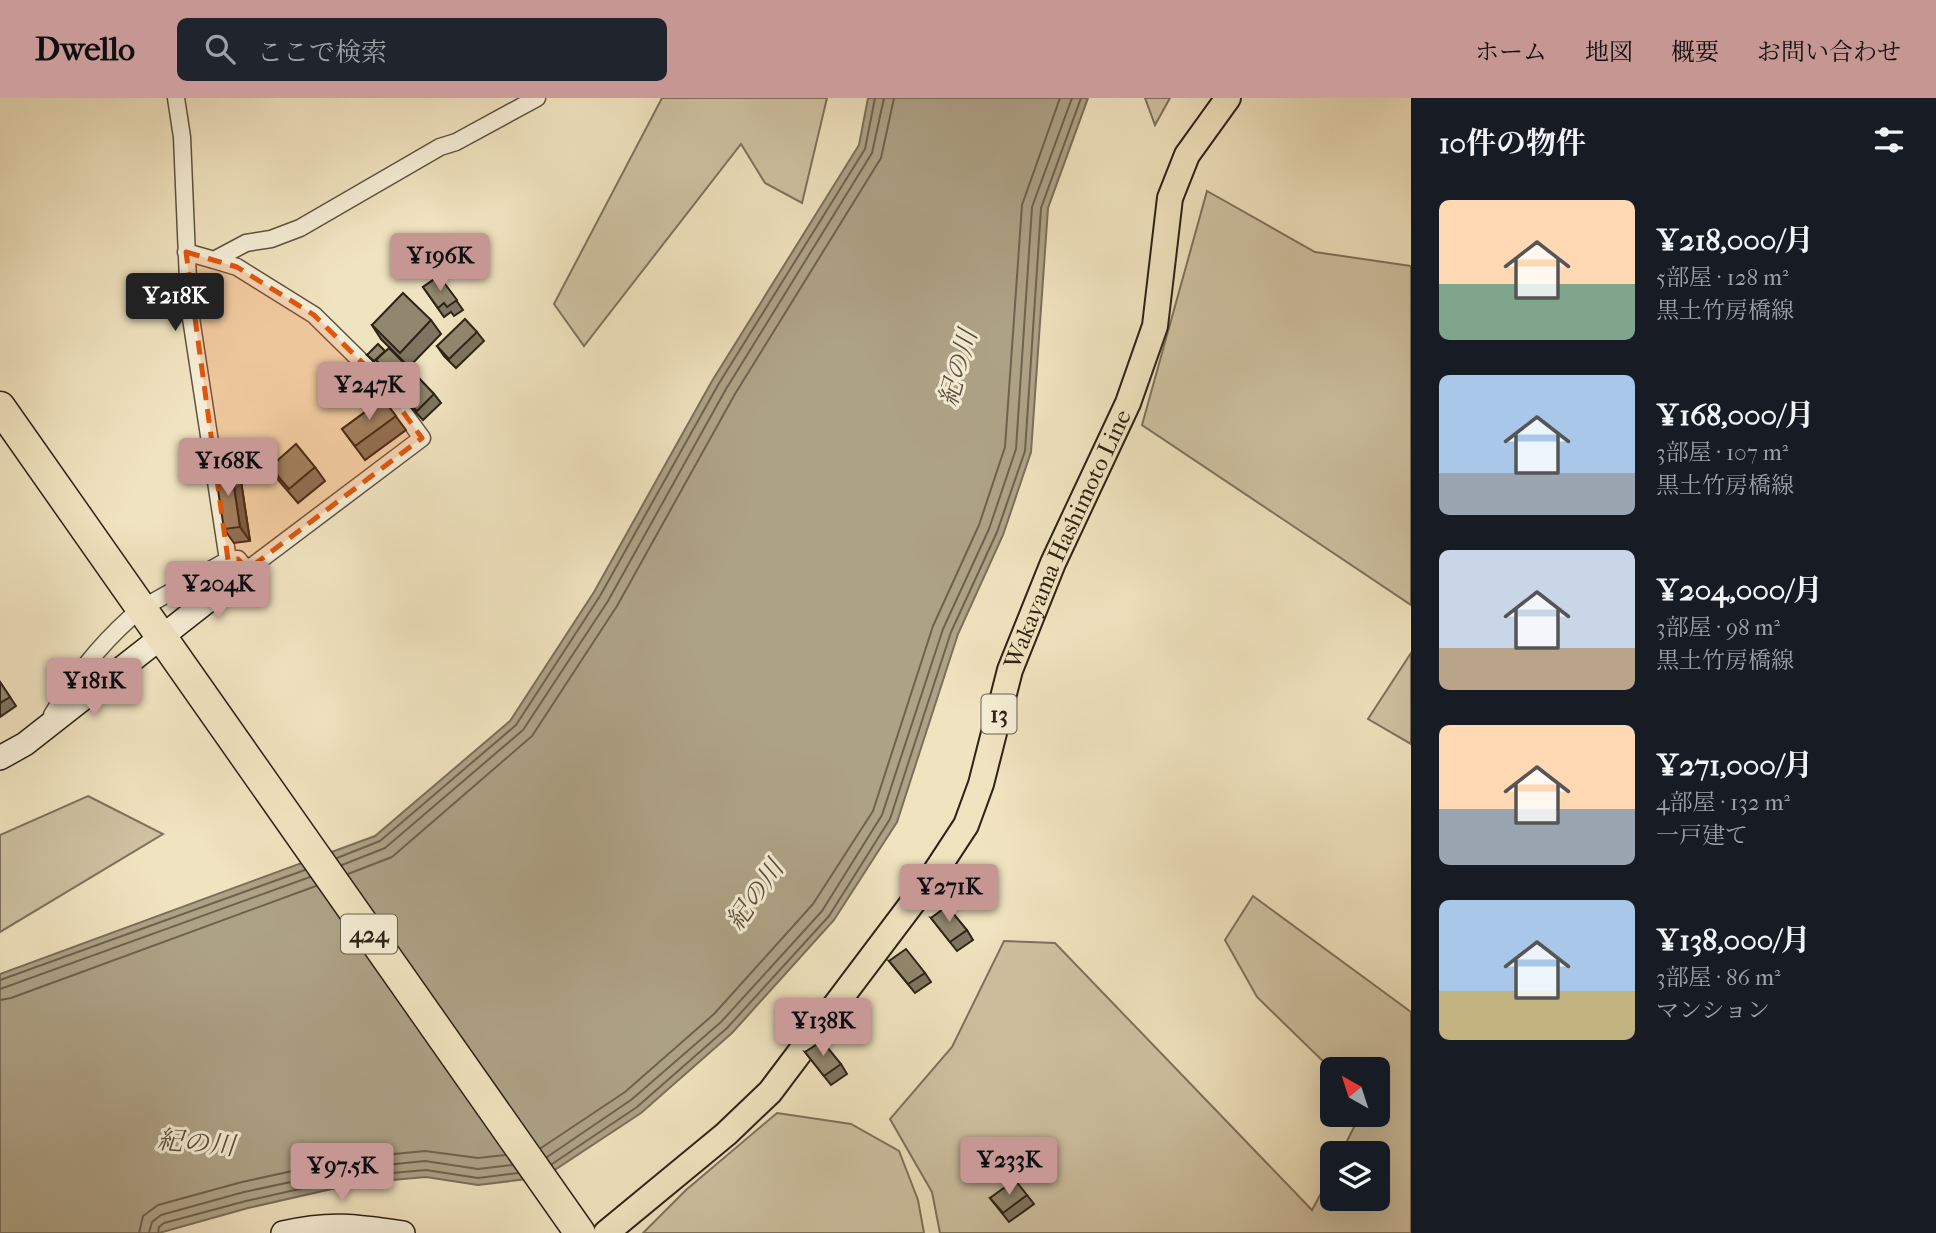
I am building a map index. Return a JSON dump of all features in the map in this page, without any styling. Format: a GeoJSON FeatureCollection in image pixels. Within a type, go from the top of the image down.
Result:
{"type":"FeatureCollection","features":[{"type":"Feature","properties":{"kind":"highway","name":"424"},"geometry":{"type":"LineString","coordinates":[[0,407],[580,1233]]}},
{"type":"Feature","properties":{"kind":"main road","name":"Wakayama Hashimoto Line"},"geometry":{"type":"LineString","coordinates":[[606,1233],[726,1134],[770,1092],[932,877],[966,825],[981,784],[1010,670],[1053,563],[1128,403],[1155,326],[1170,198],[1187,155],[1228,98]]}},
{"type":"Feature","properties":{"kind":"street"},"geometry":{"type":"LineString","coordinates":[[0,758],[169,650],[237,565],[189,304],[183,137],[176,98]]}},
{"type":"Feature","properties":{"kind":"street"},"geometry":{"type":"LineString","coordinates":[[214,260],[246,243],[271,239],[300,228],[440,147],[456,142],[537,98]]}},
{"type":"Feature","properties":{"kind":"street"},"geometry":{"type":"LineString","coordinates":[[153,602],[237,565],[422,438],[379,379],[314,314],[237,267],[186,252]]}},
{"type":"Feature","properties":{"kind":"street"},"geometry":{"type":"LineString","coordinates":[[51,724],[52,715],[75,677],[100,646],[130,618]]}},
{"type":"Feature","properties":{"kind":"street"},"geometry":{"type":"LineString","coordinates":[[283,1233],[339,1224],[403,1233]]}},
{"type":"Feature","properties":{"kind":"highlighted area"},"geometry":{"type":"Polygon","coordinates":[[[186,252],[237,267],[314,315],[379,379],[422,438],[247,570],[238,559],[228,560],[186,252]]]}},
{"type":"Feature","properties":{"kind":"shaded area"},"geometry":{"type":"Polygon","coordinates":[[[662,98],[827,98],[802,203],[765,183],[741,144],[584,346],[554,304],[662,98]]]}},
{"type":"Feature","properties":{"kind":"shaded area"},"geometry":{"type":"Polygon","coordinates":[[[1145,98],[1170,98],[1155,125],[1145,98]]]}},
{"type":"Feature","properties":{"kind":"shaded area"},"geometry":{"type":"Polygon","coordinates":[[[1207,191],[1315,252],[1411,266],[1411,605],[1142,425],[1207,191]]]}},
{"type":"Feature","properties":{"kind":"shaded area"},"geometry":{"type":"Polygon","coordinates":[[[1411,653],[1411,744],[1368,719],[1411,653]]]}},
{"type":"Feature","properties":{"kind":"shaded area"},"geometry":{"type":"Polygon","coordinates":[[[88,796],[163,834],[0,932],[0,835],[88,796]]]}},
{"type":"Feature","properties":{"kind":"shaded area"},"geometry":{"type":"Polygon","coordinates":[[[1253,896],[1411,1012],[1411,1233],[940,1233],[932,1192],[890,1119],[952,1047],[1004,941],[1055,943],[1312,1210],[1320,1195],[1320,1211],[1390,1211],[1390,1141],[1347,1141],[1354,1127],[1390,1127],[1390,1057],[1320,1058],[1257,997],[1225,940],[1253,896]]]}},
{"type":"Feature","properties":{"kind":"shaded area"},"geometry":{"type":"Polygon","coordinates":[[[777,1113],[851,1124],[899,1151],[918,1200],[924,1233],[643,1233],[686,1190],[777,1113]]]}},
{"type":"Feature","properties":{"kind":"water","name":"紀の川"},"geometry":{"type":"Polygon","coordinates":[[[868,98],[1088,98],[1048,208],[1031,452],[1003,535],[958,634],[897,822],[834,920],[732,1033],[641,1113],[544,1177],[478,1185],[426,1177],[358,1183],[248,1208],[159,1233],[0,1233],[0,974],[375,836],[510,721],[594,592],[712,381],[859,145],[868,98]]]}},
{"type":"Feature","properties":{"kind":"building"},"geometry":{"type":"Polygon","coordinates":[[[439,276],[457,300],[447,307],[444,303],[438,308],[423,287],[439,276]]]}},
{"type":"Feature","properties":{"kind":"building"},"geometry":{"type":"Polygon","coordinates":[[[403,293],[431,320],[400,353],[372,325],[403,293]]]}},
{"type":"Feature","properties":{"kind":"building"},"geometry":{"type":"Polygon","coordinates":[[[465,319],[477,332],[449,359],[437,346],[465,319]]]}},
{"type":"Feature","properties":{"kind":"building"},"geometry":{"type":"Polygon","coordinates":[[[378,344],[385,351],[374,361],[367,355],[378,344]]]}},
{"type":"Feature","properties":{"kind":"building"},"geometry":{"type":"Polygon","coordinates":[[[389,348],[404,363],[391,375],[376,360],[389,348]]]}},
{"type":"Feature","properties":{"kind":"building"},"geometry":{"type":"Polygon","coordinates":[[[408,369],[416,376],[405,387],[397,380],[408,369]]]}},
{"type":"Feature","properties":{"kind":"building"},"geometry":{"type":"Polygon","coordinates":[[[417,376],[434,394],[417,411],[399,392],[417,376]]]}},
{"type":"Feature","properties":{"kind":"building"},"geometry":{"type":"Polygon","coordinates":[[[383,399],[396,416],[355,446],[342,429],[383,399]]]}},
{"type":"Feature","properties":{"kind":"building"},"geometry":{"type":"Polygon","coordinates":[[[296,444],[315,467],[289,489],[270,467],[296,444]]]}},
{"type":"Feature","properties":{"kind":"building"},"geometry":{"type":"Polygon","coordinates":[[[231,467],[240,527],[224,529],[215,470],[231,467]]]}},
{"type":"Feature","properties":{"kind":"building"},"geometry":{"type":"Polygon","coordinates":[[[0,682],[10,697],[0,703],[0,682]]]}},
{"type":"Feature","properties":{"kind":"building"},"geometry":{"type":"Polygon","coordinates":[[[947,906],[967,930],[950,942],[931,918],[947,906]]]}},
{"type":"Feature","properties":{"kind":"building"},"geometry":{"type":"Polygon","coordinates":[[[906,949],[925,973],[908,984],[889,961],[906,949]]]}},
{"type":"Feature","properties":{"kind":"building"},"geometry":{"type":"Polygon","coordinates":[[[822,1041],[841,1064],[824,1076],[805,1052],[822,1041]]]}},
{"type":"Feature","properties":{"kind":"building"},"geometry":{"type":"Polygon","coordinates":[[[1015,1180],[1027,1195],[1003,1213],[990,1198],[1015,1180]]]}}]}
